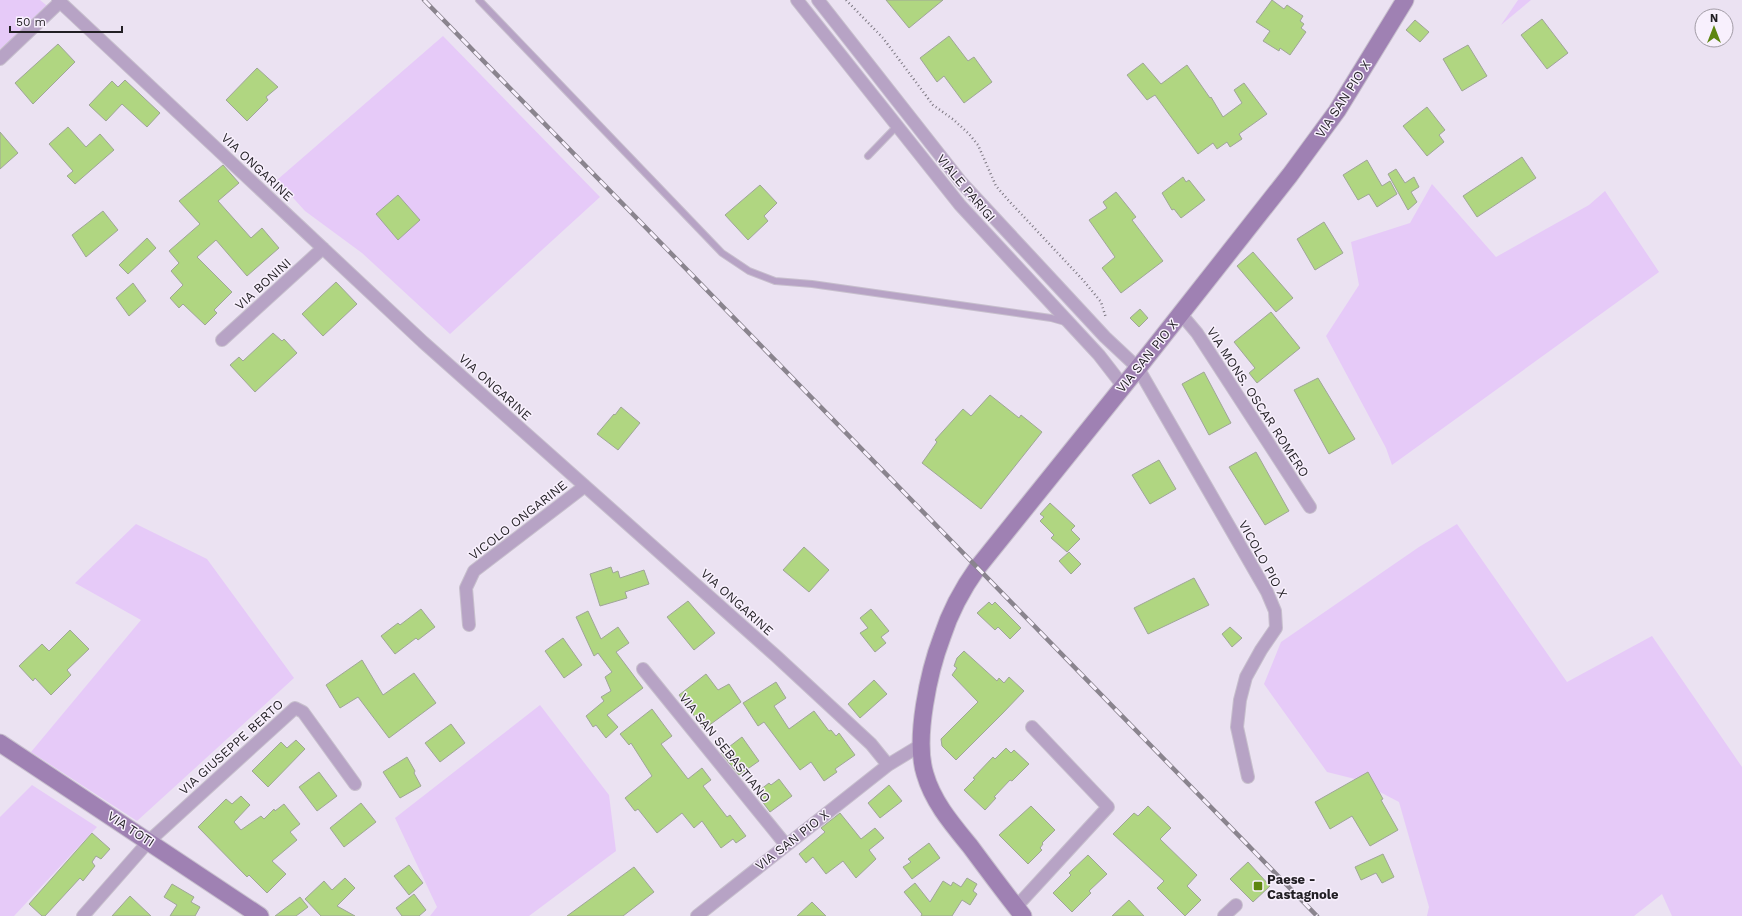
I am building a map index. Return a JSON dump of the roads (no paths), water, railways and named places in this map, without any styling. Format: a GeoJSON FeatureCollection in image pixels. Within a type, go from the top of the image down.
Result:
{"type":"FeatureCollection","features":[{"type":"Feature","properties":{"kind":"street","name":"VIALE PARIGI"},"geometry":{"type":"LineString","coordinates":[[797,0],[960,205],[1099,355],[1123,386]]}},
{"type":"Feature","properties":{"kind":"street","name":"VIALE PARIGI"},"geometry":{"type":"LineString","coordinates":[[818,0],[961,182],[1106,337],[1138,368]]}},
{"type":"Feature","properties":{"kind":"street","name":"VIA SAN PIO X"},"geometry":{"type":"LineString","coordinates":[[1020,911],[942,810],[925,774],[921,757],[922,726],[930,679],[942,637],[965,585],[978,567],[1181,314],[1290,175],[1337,111],[1405,0]]}},
{"type":"Feature","properties":{"kind":"street"},"geometry":{"type":"LineString","coordinates":[[0,59],[59,1]]}},
{"type":"Feature","properties":{"kind":"street","name":"VIA ONGARINE"},"geometry":{"type":"LineString","coordinates":[[59,1],[423,342],[776,656],[871,744],[888,765]]}},
{"type":"Feature","properties":{"kind":"street","name":"VIA BONINI"},"geometry":{"type":"LineString","coordinates":[[222,340],[324,248]]}},
{"type":"Feature","properties":{"kind":"street","name":"VIA MONS. OSCAR ROMERO"},"geometry":{"type":"LineString","coordinates":[[1181,314],[1197,333],[1310,507]]}},
{"type":"Feature","properties":{"kind":"street","name":"VICOLO PIO X"},"geometry":{"type":"LineString","coordinates":[[1138,368],[1263,585],[1275,611],[1276,628],[1261,650],[1246,677],[1240,700],[1237,727],[1248,777]]}},
{"type":"Feature","properties":{"kind":"street","name":"VICOLO ONGARINE"},"geometry":{"type":"LineString","coordinates":[[469,625],[466,588],[474,571],[585,486]]}},
{"type":"Feature","properties":{"kind":"street","name":"VIA SAN SEBASTIANO"},"geometry":{"type":"LineString","coordinates":[[643,669],[786,845]]}},
{"type":"Feature","properties":{"kind":"street","name":"VIA GIUSEPPE BERTO"},"geometry":{"type":"LineString","coordinates":[[149,841],[295,708],[303,712],[355,784]]}},
{"type":"Feature","properties":{"kind":"street"},"geometry":{"type":"LineString","coordinates":[[1020,911],[1108,807],[1032,727]]}},
{"type":"Feature","properties":{"kind":"street","name":"VIA TOTI"},"geometry":{"type":"LineString","coordinates":[[0,743],[260,916]]}},
{"type":"Feature","properties":{"kind":"street"},"geometry":{"type":"LineString","coordinates":[[888,765],[921,745]]}},
{"type":"Feature","properties":{"kind":"street","name":"VIA SAN PIO X"},"geometry":{"type":"LineString","coordinates":[[697,916],[888,765]]}},
{"type":"Feature","properties":{"kind":"street"},"geometry":{"type":"LineString","coordinates":[[83,916],[149,841]]}},
{"type":"Feature","properties":{"kind":"street"},"geometry":{"type":"LineString","coordinates":[[1224,916],[1236,905]]}},
{"type":"Feature","properties":{"kind":"lane"},"geometry":{"type":"LineString","coordinates":[[479,0],[722,254],[749,271],[775,281],[812,284],[1051,318],[1070,324]]}},
{"type":"Feature","properties":{"kind":"lane"},"geometry":{"type":"LineString","coordinates":[[868,156],[898,126]]}},
{"type":"Feature","properties":{"kind":"railway"},"geometry":{"type":"LineString","coordinates":[[424,0],[1317,916]]}},
{"type":"Feature","properties":{"kind":"place","name":"Paese - Castagnole"},"geometry":{"type":"Point","coordinates":[1258,886]}}]}
